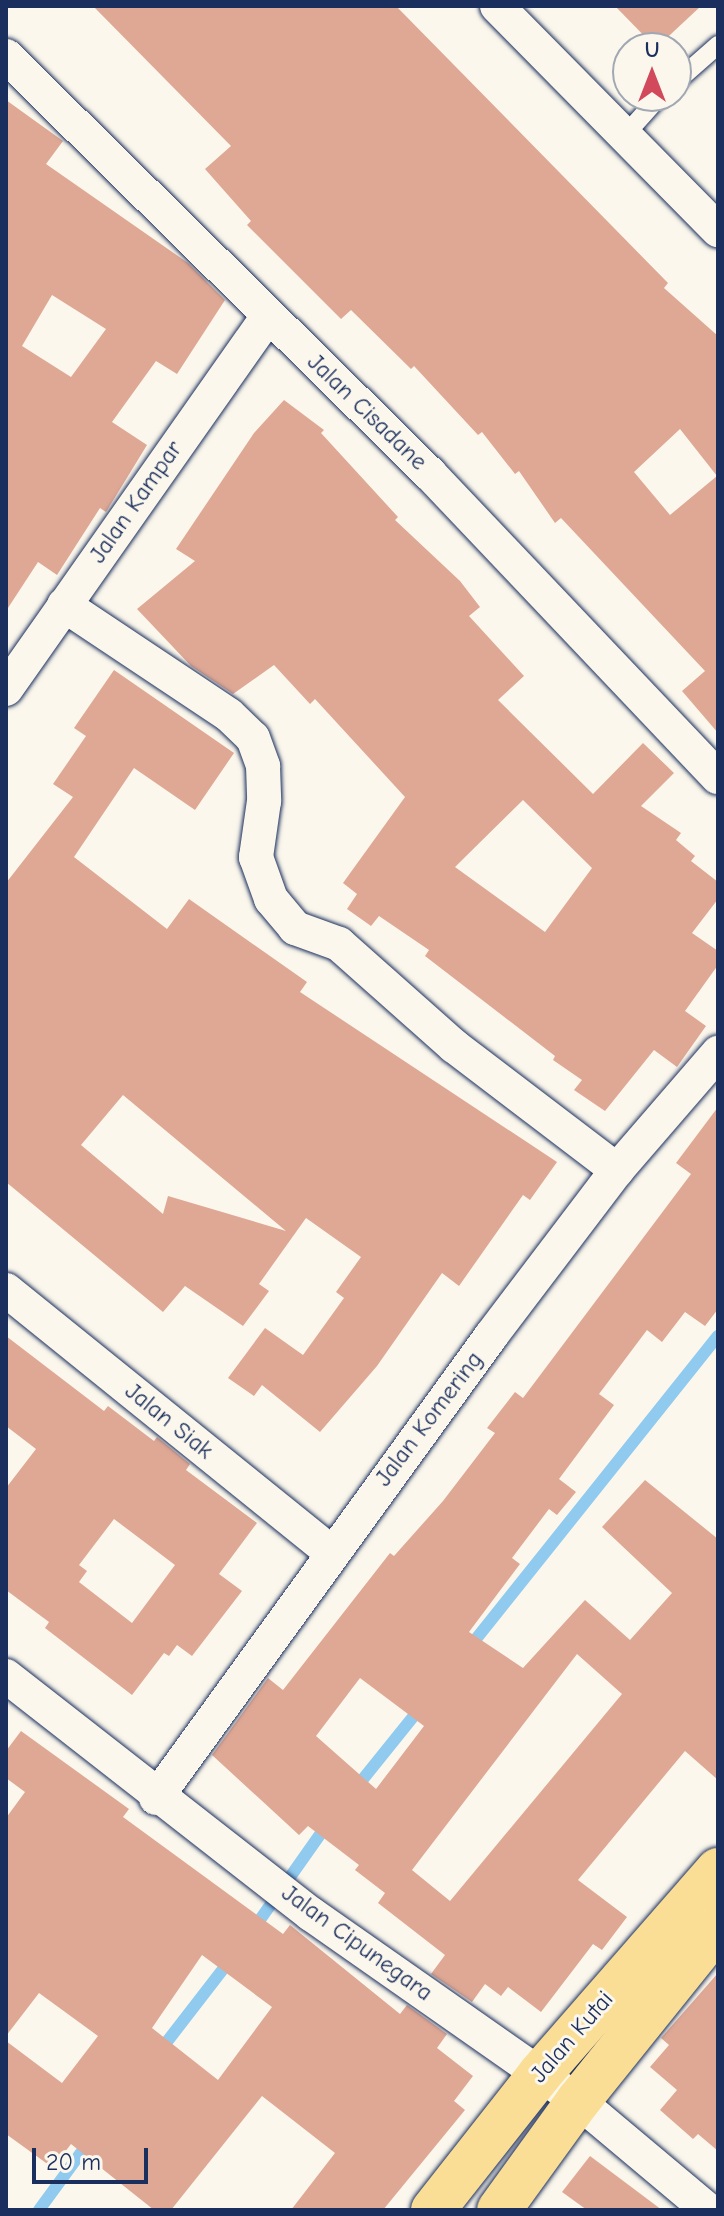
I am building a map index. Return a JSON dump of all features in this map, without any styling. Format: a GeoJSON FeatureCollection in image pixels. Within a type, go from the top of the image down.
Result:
{"type":"FeatureCollection","features":[{"type":"Feature","properties":{"kind":"main road","name":"Jalan Kutai"},"geometry":{"type":"LineString","coordinates":[[433,2210],[540,2074],[718,1870]]}},
{"type":"Feature","properties":{"kind":"main road","name":"Jalan Kutai"},"geometry":{"type":"LineString","coordinates":[[499,2210],[578,2101],[718,1927]]}},
{"type":"Feature","properties":{"kind":"street"},"geometry":{"type":"LineString","coordinates":[[497,6],[718,230]]}},
{"type":"Feature","properties":{"kind":"street","name":"Jalan Cisadane"},"geometry":{"type":"LineString","coordinates":[[6,56],[430,474],[718,777]]}},
{"type":"Feature","properties":{"kind":"street","name":"Jalan Kampar"},"geometry":{"type":"LineString","coordinates":[[6,689],[268,316]]}},
{"type":"Feature","properties":{"kind":"street"},"geometry":{"type":"LineString","coordinates":[[64,605],[205,698],[253,738],[263,766],[264,801],[256,857],[271,899],[295,928],[339,944],[454,1046],[617,1170]]}},
{"type":"Feature","properties":{"kind":"street","name":"Jalan Komering"},"geometry":{"type":"LineString","coordinates":[[156,1798],[331,1552],[617,1170],[718,1053]]}},
{"type":"Feature","properties":{"kind":"street","name":"Jalan Siak"},"geometry":{"type":"LineString","coordinates":[[6,1290],[331,1552]]}},
{"type":"Feature","properties":{"kind":"street","name":"Jalan Cipunegara"},"geometry":{"type":"LineString","coordinates":[[6,1676],[156,1798],[261,1873],[311,1914],[578,2101],[708,2210]]}},
{"type":"Feature","properties":{"kind":"lane"},"geometry":{"type":"LineString","coordinates":[[692,68],[718,45]]}},
{"type":"Feature","properties":{"kind":"lane"},"geometry":{"type":"LineString","coordinates":[[625,135],[646,112]]}},
{"type":"Feature","properties":{"kind":"building"},"geometry":{"type":"Polygon","coordinates":[[[93,6],[396,6],[668,283],[664,288],[718,336],[718,733],[682,691],[705,671],[561,518],[555,523],[519,471],[515,474],[482,432],[478,435],[414,366],[411,369],[351,310],[341,319],[247,225],[251,221],[205,169],[231,146],[93,6]],[[680,429],[634,472],[670,515],[717,476],[680,429]]]}},
{"type":"Feature","properties":{"kind":"building"},"geometry":{"type":"Polygon","coordinates":[[[615,6],[701,6],[673,32],[640,32],[615,6]]]}},
{"type":"Feature","properties":{"kind":"building"},"geometry":{"type":"Polygon","coordinates":[[[6,100],[63,141],[46,164],[188,263],[225,300],[177,374],[156,361],[112,422],[147,445],[106,512],[100,508],[57,575],[38,562],[6,611],[6,100]],[[52,295],[22,346],[71,377],[106,329],[52,295]]]}},
{"type":"Feature","properties":{"kind":"building"},"geometry":{"type":"Polygon","coordinates":[[[284,400],[324,430],[321,433],[398,517],[395,520],[460,581],[480,607],[469,616],[524,676],[498,700],[593,794],[643,743],[674,773],[641,806],[681,833],[676,840],[695,856],[691,861],[718,882],[718,899],[692,933],[718,951],[718,965],[685,1011],[706,1026],[677,1067],[654,1050],[605,1111],[574,1090],[582,1080],[425,956],[429,950],[379,916],[371,926],[347,909],[357,894],[343,883],[405,797],[315,699],[310,704],[274,665],[233,694],[191,666],[137,609],[195,561],[176,549],[254,433],[284,400]],[[523,800],[455,867],[545,932],[592,868],[523,800]]]}},
{"type":"Feature","properties":{"kind":"building"},"geometry":{"type":"Polygon","coordinates":[[[114,670],[234,753],[195,810],[134,768],[74,857],[167,929],[189,899],[307,982],[300,992],[557,1162],[530,1200],[523,1195],[459,1286],[442,1273],[377,1366],[320,1432],[262,1385],[254,1396],[228,1378],[265,1328],[303,1355],[344,1298],[336,1292],[361,1257],[306,1218],[259,1284],[269,1291],[243,1326],[185,1286],[163,1312],[6,1182],[6,883],[73,797],[53,784],[86,736],[74,728],[114,670]],[[123,1095],[81,1145],[163,1214],[168,1196],[286,1231],[123,1095]]]}},
{"type":"Feature","properties":{"kind":"building"},"geometry":{"type":"Polygon","coordinates":[[[718,1107],[718,1309],[705,1326],[685,1312],[662,1342],[647,1330],[599,1394],[614,1405],[559,1479],[576,1492],[557,1515],[549,1509],[512,1558],[520,1564],[469,1632],[523,1668],[585,1600],[630,1640],[672,1593],[602,1527],[645,1480],[718,1539],[718,1780],[685,1751],[578,1880],[627,1917],[602,1950],[593,1944],[541,2012],[508,1987],[501,1996],[485,1984],[472,2002],[431,1974],[445,1955],[378,1903],[385,1893],[355,1870],[359,1865],[308,1826],[299,1835],[212,1755],[268,1678],[283,1690],[390,1553],[394,1556],[443,1501],[495,1433],[487,1428],[515,1392],[523,1398],[691,1174],[676,1163],[718,1107]],[[577,1654],[412,1870],[450,1901],[622,1694],[577,1654]],[[360,1678],[316,1736],[376,1789],[424,1726],[360,1678]]]}},
{"type":"Feature","properties":{"kind":"building"},"geometry":{"type":"Polygon","coordinates":[[[6,1336],[104,1411],[108,1406],[154,1441],[157,1437],[190,1464],[186,1470],[257,1523],[219,1574],[242,1591],[192,1656],[177,1645],[169,1656],[164,1653],[132,1695],[45,1628],[49,1622],[6,1590],[6,1488],[36,1449],[6,1426],[6,1336]],[[114,1519],[79,1565],[87,1571],[79,1582],[132,1623],[175,1565],[114,1519]]]}},
{"type":"Feature","properties":{"kind":"building"},"geometry":{"type":"Polygon","coordinates":[[[21,1731],[129,1809],[123,1817],[283,1934],[290,1925],[400,2014],[407,2005],[447,2034],[437,2048],[473,2076],[454,2101],[465,2110],[383,2210],[291,2210],[335,2153],[262,2096],[171,2210],[154,2210],[71,2144],[53,2168],[6,2134],[6,2041],[62,2083],[98,2036],[39,1993],[6,2036],[6,1818],[25,1792],[6,1778],[6,1751],[21,1731]],[[202,1955],[152,2028],[218,2080],[272,2007],[202,1955]]]}},
{"type":"Feature","properties":{"kind":"building"},"geometry":{"type":"Polygon","coordinates":[[[718,1973],[718,2151],[698,2134],[693,2139],[660,2110],[677,2090],[650,2067],[669,2045],[661,2038],[718,1973]]]}},
{"type":"Feature","properties":{"kind":"building"},"geometry":{"type":"Polygon","coordinates":[[[590,2156],[662,2210],[587,2210],[562,2192],[590,2156]]]}},
{"type":"Feature","properties":{"kind":"waterway"},"geometry":{"type":"LineString","coordinates":[[468,1649],[718,1336]]}},
{"type":"Feature","properties":{"kind":"waterway"},"geometry":{"type":"LineString","coordinates":[[355,1789],[421,1707]]}},
{"type":"Feature","properties":{"kind":"waterway"},"geometry":{"type":"LineString","coordinates":[[252,1931],[329,1822]]}},
{"type":"Feature","properties":{"kind":"waterway"},"geometry":{"type":"LineString","coordinates":[[159,2052],[231,1959]]}},
{"type":"Feature","properties":{"kind":"waterway"},"geometry":{"type":"LineString","coordinates":[[39,2210],[91,2139]]}}]}
